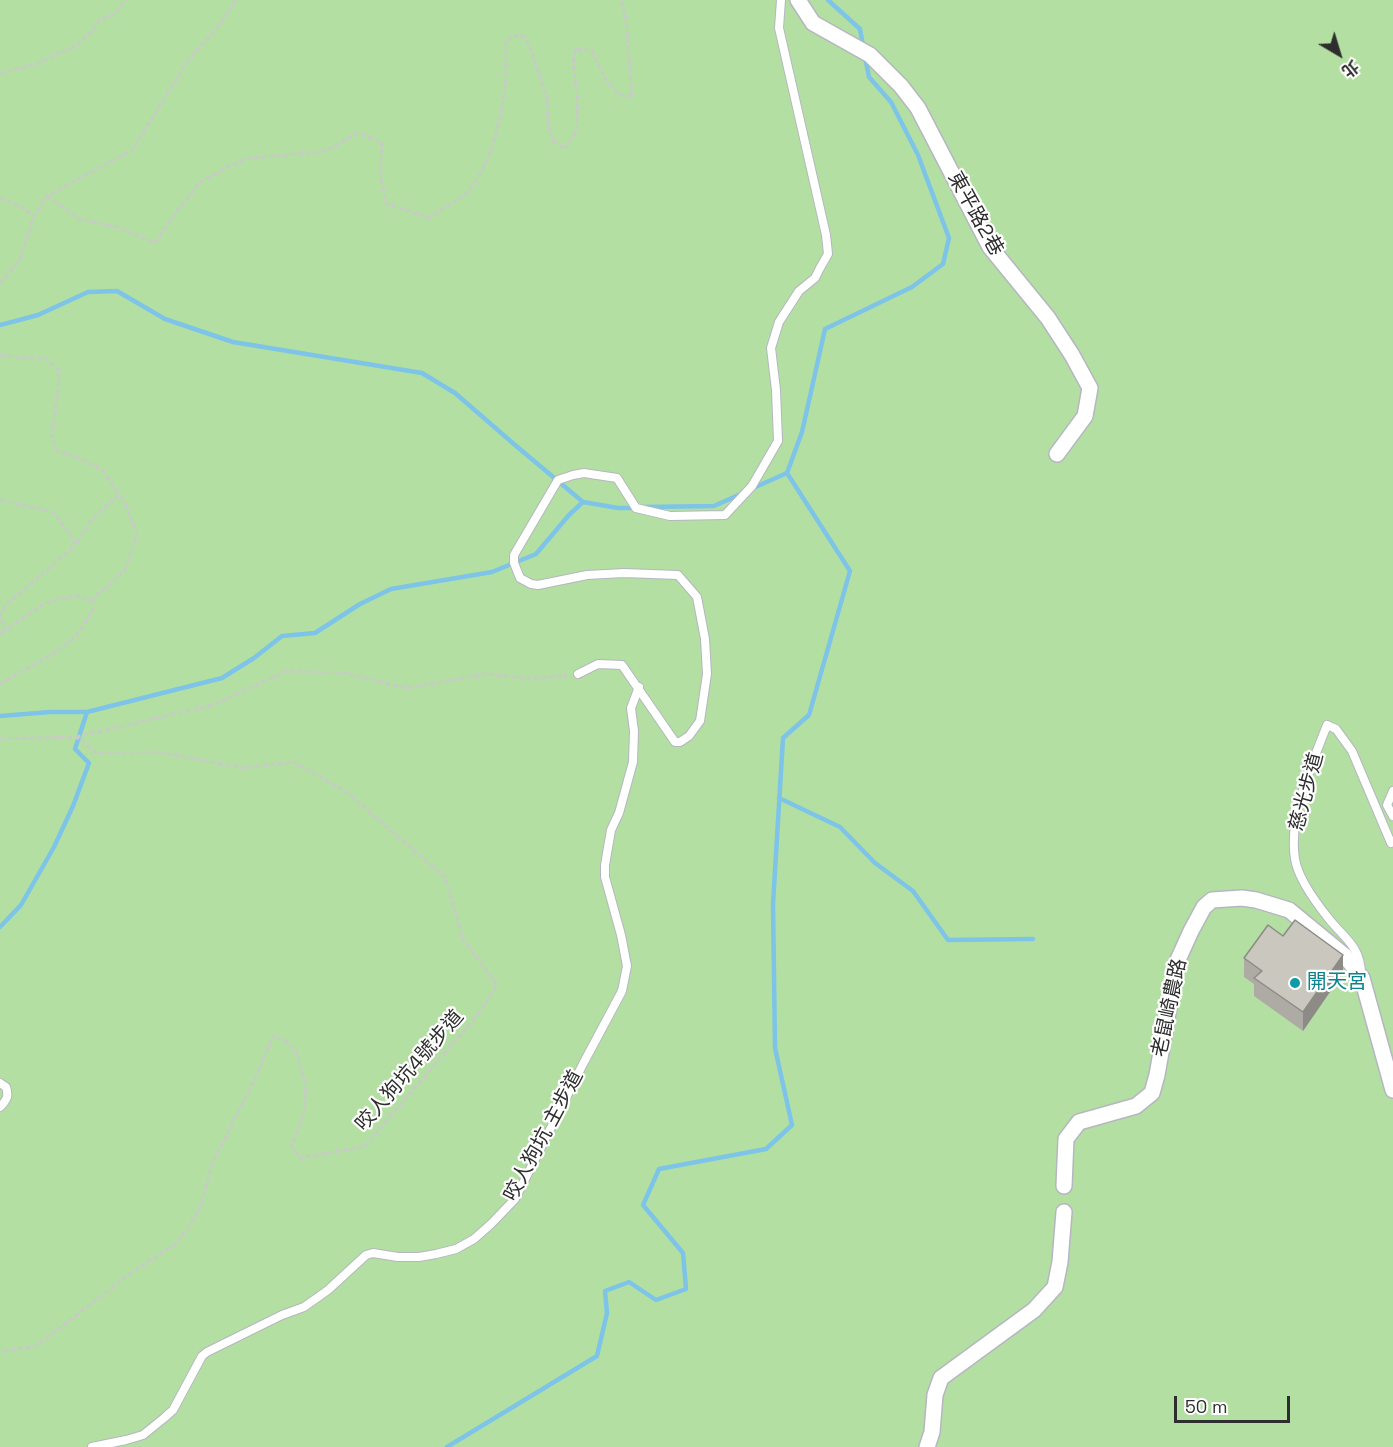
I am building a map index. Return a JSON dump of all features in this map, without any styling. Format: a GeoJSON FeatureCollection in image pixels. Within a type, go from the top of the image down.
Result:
{"type":"FeatureCollection","features":[{"type":"Feature","properties":{"kind":"street","name":"東平路2巷"},"geometry":{"type":"LineString","coordinates":[[798,0],[813,23],[870,55],[912,100],[990,247],[1048,318],[1072,355],[1090,388],[1085,416],[1057,454]]}},
{"type":"Feature","properties":{"kind":"street","name":"老鼠崎農路"},"geometry":{"type":"LineString","coordinates":[[1064,1186],[1066,1139],[1079,1122],[1136,1106],[1152,1093],[1177,962],[1204,907],[1212,900],[1242,898],[1289,910],[1345,956],[1362,978],[1393,1090]]}},
{"type":"Feature","properties":{"kind":"street"},"geometry":{"type":"LineString","coordinates":[[927,1447],[932,1432],[935,1395],[941,1378],[1034,1310],[1054,1287],[1060,1262],[1064,1212]]}},
{"type":"Feature","properties":{"kind":"lane"},"geometry":{"type":"LineString","coordinates":[[578,674],[598,664],[622,665],[675,742],[680,742],[689,736],[700,721],[707,674],[705,639],[697,597],[678,575],[624,573],[587,575],[538,585],[520,578],[514,555],[558,480],[584,473],[617,478],[636,508],[670,516],[725,515],[752,486],[778,441],[776,390],[771,348],[779,322],[799,291],[815,278],[828,254],[826,235],[779,28],[782,0]]}},
{"type":"Feature","properties":{"kind":"lane","name":"咬人狗坑 主步道"},"geometry":{"type":"LineString","coordinates":[[92,1447],[143,1435],[173,1410],[202,1356],[282,1315],[304,1307],[328,1290],[366,1256],[374,1253],[398,1257],[419,1257],[456,1249],[474,1239],[515,1199],[622,991],[627,966],[604,865],[633,762],[634,731],[631,708],[639,687]]}},
{"type":"Feature","properties":{"kind":"lane","name":"慈光步道"},"geometry":{"type":"LineString","coordinates":[[1362,978],[1358,952],[1306,887],[1295,861],[1294,830],[1308,771],[1327,725],[1336,729],[1352,750],[1391,843],[1393,842]]}},
{"type":"Feature","properties":{"kind":"lane"},"geometry":{"type":"LineString","coordinates":[[1393,791],[1387,805],[1393,816]]}},
{"type":"Feature","properties":{"kind":"lane"},"geometry":{"type":"LineString","coordinates":[[0,1083],[6,1087],[8,1093],[6,1101],[0,1107]]}},
{"type":"Feature","properties":{"kind":"path"},"geometry":{"type":"LineString","coordinates":[[0,73],[37,64],[74,47],[90,33],[99,20],[116,14],[126,0]]}},
{"type":"Feature","properties":{"kind":"path"},"geometry":{"type":"LineString","coordinates":[[0,283],[20,259],[34,216],[47,196],[132,150],[189,59],[221,23],[236,0]]}},
{"type":"Feature","properties":{"kind":"path"},"geometry":{"type":"LineString","coordinates":[[47,196],[80,219],[117,227],[155,243],[200,182],[244,159],[326,151],[357,133],[382,142],[380,175],[386,203],[429,218],[465,194],[483,170],[503,101],[506,40],[521,34],[529,44],[547,99],[548,123],[554,142],[565,149],[576,132],[578,101],[573,63],[575,49],[592,51],[605,78],[618,94],[632,97],[626,18],[621,0]]}},
{"type":"Feature","properties":{"kind":"path"},"geometry":{"type":"LineString","coordinates":[[0,198],[21,207],[34,216]]}},
{"type":"Feature","properties":{"kind":"path"},"geometry":{"type":"LineString","coordinates":[[0,355],[25,358],[45,357],[59,370],[52,436],[57,451],[79,458],[102,470],[126,506],[137,534],[125,570],[91,601]]}},
{"type":"Feature","properties":{"kind":"path"},"geometry":{"type":"LineString","coordinates":[[6,630],[0,616],[5,606],[75,546],[88,525],[119,494]]}},
{"type":"Feature","properties":{"kind":"path"},"geometry":{"type":"LineString","coordinates":[[0,500],[53,512],[70,534],[75,546]]}},
{"type":"Feature","properties":{"kind":"path"},"geometry":{"type":"LineString","coordinates":[[0,634],[40,606],[57,599],[78,596],[91,601]]}},
{"type":"Feature","properties":{"kind":"path"},"geometry":{"type":"LineString","coordinates":[[0,684],[71,640],[85,624],[93,610],[91,601]]}},
{"type":"Feature","properties":{"kind":"path"},"geometry":{"type":"LineString","coordinates":[[0,739],[76,738],[216,704],[286,671],[345,674],[407,688],[486,674],[534,679],[578,674]]}},
{"type":"Feature","properties":{"kind":"path","name":"咬人狗坑4號步道"},"geometry":{"type":"LineString","coordinates":[[0,1351],[36,1346],[131,1273],[177,1243],[199,1211],[213,1162],[258,1072],[273,1036],[285,1040],[297,1054],[306,1085],[304,1116],[291,1146],[301,1158],[365,1146],[478,1014],[497,984],[463,939],[445,877],[344,790],[293,762],[244,768],[159,752],[97,753],[76,738]]}},
{"type":"Feature","properties":{"kind":"green space"},"geometry":{"type":"Polygon","coordinates":[[[0,0],[1393,0],[1393,1447],[0,1447],[0,0]]]}},
{"type":"Feature","properties":{"kind":"building","name":"開天宮"},"geometry":{"type":"Polygon","coordinates":[[[1295,920],[1343,955],[1303,1012],[1254,978],[1262,971],[1244,958],[1268,925],[1283,936],[1295,920]]]}},
{"type":"Feature","properties":{"kind":"waterway"},"geometry":{"type":"LineString","coordinates":[[828,0],[860,29],[863,46]]}},
{"type":"Feature","properties":{"kind":"waterway"},"geometry":{"type":"LineString","coordinates":[[447,1447],[597,1356],[607,1313],[605,1291],[629,1282],[656,1300],[686,1289],[683,1253],[643,1205],[659,1169],[766,1149],[792,1125],[775,1048],[773,904],[783,738],[809,715],[850,571],[787,473],[802,432],[825,329],[912,287],[943,264],[949,238],[918,155],[891,102],[869,77],[865,57]]}},
{"type":"Feature","properties":{"kind":"waterway"},"geometry":{"type":"LineString","coordinates":[[0,325],[38,315],[88,292],[117,291],[165,319],[233,342],[422,373],[455,393],[583,502]]}},
{"type":"Feature","properties":{"kind":"waterway"},"geometry":{"type":"LineString","coordinates":[[751,489],[787,473]]}},
{"type":"Feature","properties":{"kind":"waterway"},"geometry":{"type":"LineString","coordinates":[[643,507],[714,506],[743,493]]}},
{"type":"Feature","properties":{"kind":"waterway"},"geometry":{"type":"LineString","coordinates":[[0,927],[21,905],[54,847],[73,806],[89,763],[75,749],[87,712],[222,678],[254,658],[282,636],[315,633],[360,604],[391,589],[492,572],[536,554],[583,502],[618,508],[635,508]]}},
{"type":"Feature","properties":{"kind":"waterway"},"geometry":{"type":"LineString","coordinates":[[0,716],[87,712]]}},
{"type":"Feature","properties":{"kind":"waterway"},"geometry":{"type":"LineString","coordinates":[[779,798],[840,827],[875,863],[913,891],[948,940],[1033,939]]}},
{"type":"Feature","properties":{"kind":"place","name":"開天宮"},"geometry":{"type":"Point","coordinates":[1295,983]}}]}
